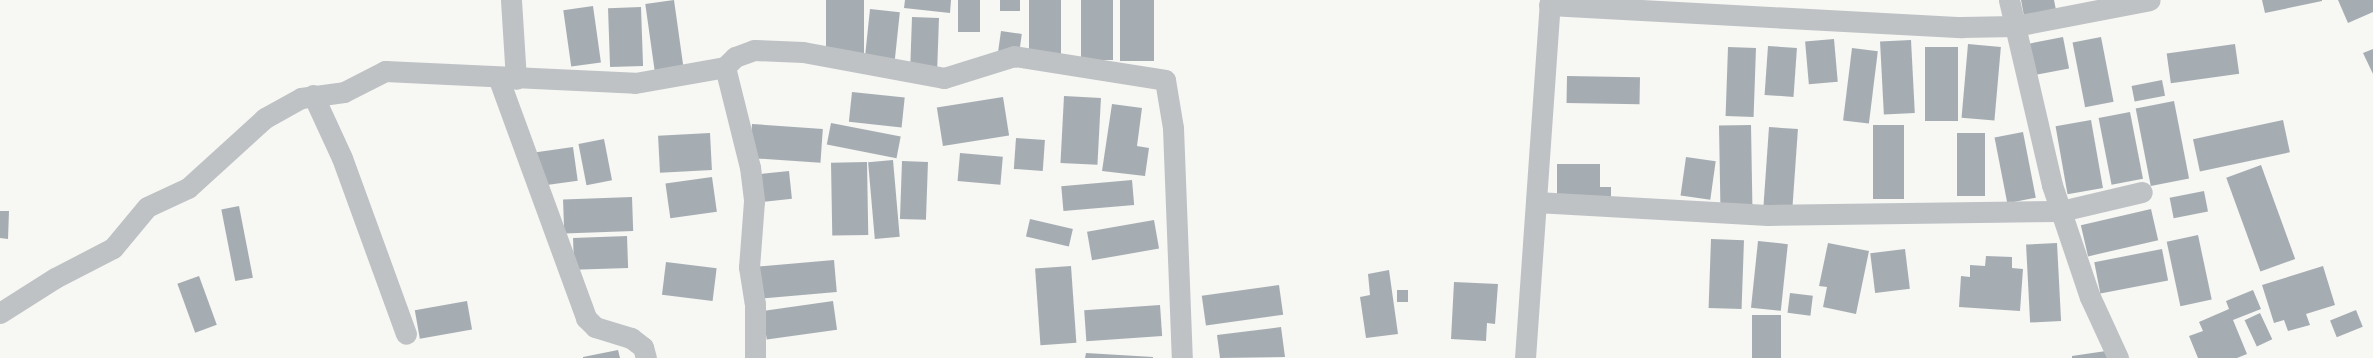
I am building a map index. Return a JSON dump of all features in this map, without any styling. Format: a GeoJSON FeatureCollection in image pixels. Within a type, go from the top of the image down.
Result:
{"type":"FeatureCollection","features":[{"type":"Feature","properties":{"kind":"street"},"geometry":{"type":"LineString","coordinates":[[511,0],[507,78],[586,318],[595,327],[631,338],[643,347],[646,358]]}},
{"type":"Feature","properties":{"kind":"street"},"geometry":{"type":"LineString","coordinates":[[2009,0],[2061,211],[2090,297],[2118,358]]}},
{"type":"Feature","properties":{"kind":"street"},"geometry":{"type":"LineString","coordinates":[[1525,358],[1550,3],[1961,27],[2015,26],[2150,0]]}},
{"type":"Feature","properties":{"kind":"street"},"geometry":{"type":"LineString","coordinates":[[0,313],[55,278],[113,248],[147,207],[188,188],[265,118],[313,95],[344,92],[385,71],[635,84],[725,67],[735,57],[754,50],[803,52],[944,78],[1011,56],[1165,80],[1173,128],[1182,358]]}},
{"type":"Feature","properties":{"kind":"street"},"geometry":{"type":"LineString","coordinates":[[725,67],[751,174],[754,200],[749,267],[756,303],[755,358]]}},
{"type":"Feature","properties":{"kind":"street"},"geometry":{"type":"LineString","coordinates":[[313,95],[342,158],[406,334]]}},
{"type":"Feature","properties":{"kind":"street"},"geometry":{"type":"LineString","coordinates":[[1536,202],[1768,215],[2061,211],[2142,192]]}},
{"type":"Feature","properties":{"kind":"building"},"geometry":{"type":"Polygon","coordinates":[[[674,0],[683,67],[655,71],[645,4],[674,0]]]}},
{"type":"Feature","properties":{"kind":"building"},"geometry":{"type":"Polygon","coordinates":[[[826,0],[864,0],[864,56],[826,56],[826,0]]]}},
{"type":"Feature","properties":{"kind":"building"},"geometry":{"type":"Polygon","coordinates":[[[905,0],[951,0],[950,13],[904,8],[905,0]]]}},
{"type":"Feature","properties":{"kind":"building"},"geometry":{"type":"Polygon","coordinates":[[[958,0],[980,0],[980,32],[958,32],[958,0]]]}},
{"type":"Feature","properties":{"kind":"building"},"geometry":{"type":"Polygon","coordinates":[[[1000,0],[1020,0],[1020,11],[1000,11],[1000,0]]]}},
{"type":"Feature","properties":{"kind":"building"},"geometry":{"type":"Polygon","coordinates":[[[1029,0],[1061,0],[1061,61],[1029,61],[1029,0]]]}},
{"type":"Feature","properties":{"kind":"building"},"geometry":{"type":"Polygon","coordinates":[[[1081,0],[1113,0],[1113,60],[1081,60],[1081,0]]]}},
{"type":"Feature","properties":{"kind":"building"},"geometry":{"type":"Polygon","coordinates":[[[1120,0],[1154,0],[1154,61],[1120,61],[1120,0]]]}},
{"type":"Feature","properties":{"kind":"building"},"geometry":{"type":"Polygon","coordinates":[[[2021,0],[2054,0],[2056,10],[2024,16],[2021,0]]]}},
{"type":"Feature","properties":{"kind":"building"},"geometry":{"type":"Polygon","coordinates":[[[2262,0],[2322,0],[2322,1],[2265,13],[2262,0]]]}},
{"type":"Feature","properties":{"kind":"building"},"geometry":{"type":"Polygon","coordinates":[[[2338,0],[2373,0],[2373,12],[2348,23],[2338,0]]]}},
{"type":"Feature","properties":{"kind":"building"},"geometry":{"type":"Polygon","coordinates":[[[593,6],[601,62],[571,67],[563,10],[593,6]]]}},
{"type":"Feature","properties":{"kind":"building"},"geometry":{"type":"Polygon","coordinates":[[[641,7],[643,66],[610,67],[608,8],[641,7]]]}},
{"type":"Feature","properties":{"kind":"building"},"geometry":{"type":"Polygon","coordinates":[[[870,9],[900,12],[894,71],[864,68],[870,9]]]}},
{"type":"Feature","properties":{"kind":"building"},"geometry":{"type":"Polygon","coordinates":[[[912,17],[939,18],[937,77],[910,76],[912,17]]]}},
{"type":"Feature","properties":{"kind":"building"},"geometry":{"type":"Polygon","coordinates":[[[1001,31],[1022,34],[1017,68],[996,65],[1001,31]]]}},
{"type":"Feature","properties":{"kind":"building"},"geometry":{"type":"Polygon","coordinates":[[[2063,37],[2069,68],[2035,75],[2029,44],[2063,37]]]}},
{"type":"Feature","properties":{"kind":"building"},"geometry":{"type":"Polygon","coordinates":[[[2101,37],[2114,102],[2085,107],[2073,43],[2101,37]]]}},
{"type":"Feature","properties":{"kind":"building"},"geometry":{"type":"Polygon","coordinates":[[[1834,39],[1838,82],[1809,84],[1805,42],[1834,39]]]}},
{"type":"Feature","properties":{"kind":"building"},"geometry":{"type":"Polygon","coordinates":[[[1911,40],[1915,113],[1884,115],[1880,42],[1911,40]]]}},
{"type":"Feature","properties":{"kind":"building"},"geometry":{"type":"Polygon","coordinates":[[[1968,44],[2001,47],[1994,121],[1962,118],[1968,44]]]}},
{"type":"Feature","properties":{"kind":"building"},"geometry":{"type":"Polygon","coordinates":[[[2235,44],[2239,74],[2171,83],[2167,54],[2235,44]]]}},
{"type":"Feature","properties":{"kind":"building"},"geometry":{"type":"Polygon","coordinates":[[[1768,46],[1797,48],[1794,97],[1765,95],[1768,46]]]}},
{"type":"Feature","properties":{"kind":"building"},"geometry":{"type":"Polygon","coordinates":[[[1728,47],[1756,48],[1754,117],[1726,116],[1728,47]]]}},
{"type":"Feature","properties":{"kind":"building"},"geometry":{"type":"Polygon","coordinates":[[[1925,47],[1958,47],[1958,121],[1925,121],[1925,47]]]}},
{"type":"Feature","properties":{"kind":"building"},"geometry":{"type":"Polygon","coordinates":[[[1852,48],[1878,51],[1869,124],[1843,120],[1852,48]]]}},
{"type":"Feature","properties":{"kind":"building"},"geometry":{"type":"Polygon","coordinates":[[[2373,49],[2373,74],[2363,53],[2373,49]]]}},
{"type":"Feature","properties":{"kind":"building"},"geometry":{"type":"Polygon","coordinates":[[[1567,76],[1640,77],[1640,104],[1567,103],[1567,76]]]}},
{"type":"Feature","properties":{"kind":"building"},"geometry":{"type":"Polygon","coordinates":[[[2162,80],[2165,96],[2135,102],[2132,86],[2162,80]]]}},
{"type":"Feature","properties":{"kind":"building"},"geometry":{"type":"Polygon","coordinates":[[[852,92],[905,98],[902,127],[849,122],[852,92]]]}},
{"type":"Feature","properties":{"kind":"building"},"geometry":{"type":"Polygon","coordinates":[[[1064,96],[1101,98],[1097,165],[1060,163],[1064,96]]]}},
{"type":"Feature","properties":{"kind":"building"},"geometry":{"type":"Polygon","coordinates":[[[1003,97],[1009,136],[943,146],[937,107],[1003,97]]]}},
{"type":"Feature","properties":{"kind":"building"},"geometry":{"type":"Polygon","coordinates":[[[2174,101],[2189,179],[2151,186],[2136,108],[2174,101]]]}},
{"type":"Feature","properties":{"kind":"building"},"geometry":{"type":"Polygon","coordinates":[[[1112,104],[1142,108],[1137,146],[1149,148],[1145,176],[1102,171],[1112,104]]]}},
{"type":"Feature","properties":{"kind":"building"},"geometry":{"type":"Polygon","coordinates":[[[2130,112],[2143,179],[2112,185],[2099,118],[2130,112]]]}},
{"type":"Feature","properties":{"kind":"building"},"geometry":{"type":"Polygon","coordinates":[[[2091,120],[2103,188],[2068,194],[2056,126],[2091,120]]]}},
{"type":"Feature","properties":{"kind":"building"},"geometry":{"type":"Polygon","coordinates":[[[2283,120],[2290,152],[2200,171],[2193,139],[2283,120]]]}},
{"type":"Feature","properties":{"kind":"building"},"geometry":{"type":"Polygon","coordinates":[[[831,123],[901,137],[896,158],[827,145],[831,123]]]}},
{"type":"Feature","properties":{"kind":"building"},"geometry":{"type":"Polygon","coordinates":[[[752,124],[823,129],[820,163],[750,158],[752,124]]]}},
{"type":"Feature","properties":{"kind":"building"},"geometry":{"type":"Polygon","coordinates":[[[1751,125],[1752,209],[1720,210],[1719,126],[1751,125]]]}},
{"type":"Feature","properties":{"kind":"building"},"geometry":{"type":"Polygon","coordinates":[[[1873,125],[1904,125],[1904,199],[1873,199],[1873,125]]]}},
{"type":"Feature","properties":{"kind":"building"},"geometry":{"type":"Polygon","coordinates":[[[1769,127],[1798,129],[1792,209],[1763,207],[1769,127]]]}},
{"type":"Feature","properties":{"kind":"building"},"geometry":{"type":"Polygon","coordinates":[[[2023,132],[2036,198],[2007,203],[1995,138],[2023,132]]]}},
{"type":"Feature","properties":{"kind":"building"},"geometry":{"type":"Polygon","coordinates":[[[710,133],[712,170],[660,173],[658,136],[710,133]]]}},
{"type":"Feature","properties":{"kind":"building"},"geometry":{"type":"Polygon","coordinates":[[[1957,133],[1985,133],[1985,196],[1957,196],[1957,133]]]}},
{"type":"Feature","properties":{"kind":"building"},"geometry":{"type":"Polygon","coordinates":[[[1016,138],[1045,140],[1043,171],[1014,169],[1016,138]]]}},
{"type":"Feature","properties":{"kind":"building"},"geometry":{"type":"Polygon","coordinates":[[[604,139],[612,180],[586,185],[578,144],[604,139]]]}},
{"type":"Feature","properties":{"kind":"building"},"geometry":{"type":"Polygon","coordinates":[[[573,147],[578,181],[532,187],[527,153],[573,147]]]}},
{"type":"Feature","properties":{"kind":"building"},"geometry":{"type":"Polygon","coordinates":[[[960,153],[1003,157],[1000,185],[958,181],[960,153]]]}},
{"type":"Feature","properties":{"kind":"building"},"geometry":{"type":"Polygon","coordinates":[[[1686,157],[1716,161],[1710,200],[1681,196],[1686,157]]]}},
{"type":"Feature","properties":{"kind":"building"},"geometry":{"type":"Polygon","coordinates":[[[893,160],[900,237],[875,239],[868,162],[893,160]]]}},
{"type":"Feature","properties":{"kind":"building"},"geometry":{"type":"Polygon","coordinates":[[[902,161],[928,162],[926,220],[900,219],[902,161]]]}},
{"type":"Feature","properties":{"kind":"building"},"geometry":{"type":"Polygon","coordinates":[[[867,162],[868,235],[832,236],[831,163],[867,162]]]}},
{"type":"Feature","properties":{"kind":"building"},"geometry":{"type":"Polygon","coordinates":[[[1557,164],[1600,164],[1600,187],[1611,187],[1611,202],[1557,202],[1557,164]]]}},
{"type":"Feature","properties":{"kind":"building"},"geometry":{"type":"Polygon","coordinates":[[[2261,165],[2295,259],[2260,272],[2226,178],[2261,165]]]}},
{"type":"Feature","properties":{"kind":"building"},"geometry":{"type":"Polygon","coordinates":[[[789,171],[792,199],[751,203],[748,175],[789,171]]]}},
{"type":"Feature","properties":{"kind":"building"},"geometry":{"type":"Polygon","coordinates":[[[712,177],[717,212],[670,218],[665,184],[712,177]]]}},
{"type":"Feature","properties":{"kind":"building"},"geometry":{"type":"Polygon","coordinates":[[[1132,180],[1134,205],[1063,211],[1061,186],[1132,180]]]}},
{"type":"Feature","properties":{"kind":"building"},"geometry":{"type":"Polygon","coordinates":[[[2204,191],[2208,212],[2174,218],[2170,198],[2204,191]]]}},
{"type":"Feature","properties":{"kind":"building"},"geometry":{"type":"Polygon","coordinates":[[[632,197],[633,231],[564,233],[563,199],[632,197]]]}},
{"type":"Feature","properties":{"kind":"building"},"geometry":{"type":"Polygon","coordinates":[[[239,206],[253,278],[235,281],[221,209],[239,206]]]}},
{"type":"Feature","properties":{"kind":"building"},"geometry":{"type":"Polygon","coordinates":[[[2151,209],[2158,240],[2088,256],[2081,225],[2151,209]]]}},
{"type":"Feature","properties":{"kind":"building"},"geometry":{"type":"Polygon","coordinates":[[[0,211],[9,211],[8,239],[0,238],[0,211]]]}},
{"type":"Feature","properties":{"kind":"building"},"geometry":{"type":"Polygon","coordinates":[[[1030,219],[1073,229],[1069,246],[1026,237],[1030,219]]]}},
{"type":"Feature","properties":{"kind":"building"},"geometry":{"type":"Polygon","coordinates":[[[1154,220],[1159,249],[1092,260],[1087,232],[1154,220]]]}},
{"type":"Feature","properties":{"kind":"building"},"geometry":{"type":"Polygon","coordinates":[[[2198,235],[2212,300],[2180,306],[2167,242],[2198,235]]]}},
{"type":"Feature","properties":{"kind":"building"},"geometry":{"type":"Polygon","coordinates":[[[627,236],[628,268],[574,270],[573,238],[627,236]]]}},
{"type":"Feature","properties":{"kind":"building"},"geometry":{"type":"Polygon","coordinates":[[[1711,239],[1744,240],[1742,309],[1709,308],[1711,239]]]}},
{"type":"Feature","properties":{"kind":"building"},"geometry":{"type":"Polygon","coordinates":[[[1758,241],[1788,244],[1781,311],[1751,308],[1758,241]]]}},
{"type":"Feature","properties":{"kind":"building"},"geometry":{"type":"Polygon","coordinates":[[[1828,243],[1869,251],[1856,314],[1823,307],[1827,287],[1819,286],[1828,243]]]}},
{"type":"Feature","properties":{"kind":"building"},"geometry":{"type":"Polygon","coordinates":[[[2057,243],[2061,321],[2030,323],[2026,245],[2057,243]]]}},
{"type":"Feature","properties":{"kind":"building"},"geometry":{"type":"Polygon","coordinates":[[[1905,249],[1910,289],[1875,293],[1870,253],[1905,249]]]}},
{"type":"Feature","properties":{"kind":"building"},"geometry":{"type":"Polygon","coordinates":[[[2162,249],[2168,280],[2100,294],[2094,262],[2162,249]]]}},
{"type":"Feature","properties":{"kind":"building"},"geometry":{"type":"Polygon","coordinates":[[[1986,256],[2012,257],[2012,268],[2023,269],[2020,311],[1959,307],[1961,276],[1970,277],[1970,265],[1985,266],[1986,256]]]}},
{"type":"Feature","properties":{"kind":"building"},"geometry":{"type":"Polygon","coordinates":[[[834,260],[837,292],[752,299],[749,267],[834,260]]]}},
{"type":"Feature","properties":{"kind":"building"},"geometry":{"type":"Polygon","coordinates":[[[666,262],[717,268],[713,301],[662,295],[666,262]]]}},
{"type":"Feature","properties":{"kind":"building"},"geometry":{"type":"Polygon","coordinates":[[[1071,266],[1076,343],[1040,345],[1035,269],[1071,266]]]}},
{"type":"Feature","properties":{"kind":"building"},"geometry":{"type":"Polygon","coordinates":[[[2323,266],[2335,305],[2306,314],[2310,325],[2288,331],[2284,320],[2274,323],[2262,285],[2323,266]]]}},
{"type":"Feature","properties":{"kind":"building"},"geometry":{"type":"Polygon","coordinates":[[[1389,270],[1398,334],[1366,338],[1360,297],[1370,295],[1368,274],[1389,270]]]}},
{"type":"Feature","properties":{"kind":"building"},"geometry":{"type":"Polygon","coordinates":[[[199,276],[217,325],[195,333],[177,284],[199,276]]]}},
{"type":"Feature","properties":{"kind":"building"},"geometry":{"type":"Polygon","coordinates":[[[1454,282],[1498,284],[1495,324],[1487,323],[1486,341],[1451,339],[1454,282]]]}},
{"type":"Feature","properties":{"kind":"building"},"geometry":{"type":"Polygon","coordinates":[[[1279,285],[1283,315],[1206,326],[1202,296],[1279,285]]]}},
{"type":"Feature","properties":{"kind":"building"},"geometry":{"type":"Polygon","coordinates":[[[1397,290],[1408,290],[1408,302],[1397,302],[1397,290]]]}},
{"type":"Feature","properties":{"kind":"building"},"geometry":{"type":"Polygon","coordinates":[[[2253,290],[2261,309],[2233,320],[2247,354],[2237,358],[2198,358],[2189,336],[2203,331],[2199,322],[2229,309],[2226,301],[2253,290]]]}},
{"type":"Feature","properties":{"kind":"building"},"geometry":{"type":"Polygon","coordinates":[[[1790,293],[1813,296],[1810,316],[1788,313],[1790,293]]]}},
{"type":"Feature","properties":{"kind":"building"},"geometry":{"type":"Polygon","coordinates":[[[467,301],[472,330],[420,339],[415,310],[467,301]]]}},
{"type":"Feature","properties":{"kind":"building"},"geometry":{"type":"Polygon","coordinates":[[[833,301],[837,330],[767,340],[763,311],[833,301]]]}},
{"type":"Feature","properties":{"kind":"building"},"geometry":{"type":"Polygon","coordinates":[[[1160,305],[1162,336],[1086,341],[1084,310],[1160,305]]]}},
{"type":"Feature","properties":{"kind":"building"},"geometry":{"type":"Polygon","coordinates":[[[2356,310],[2363,327],[2337,337],[2330,320],[2356,310]]]}},
{"type":"Feature","properties":{"kind":"building"},"geometry":{"type":"Polygon","coordinates":[[[2260,313],[2272,339],[2257,346],[2245,320],[2260,313]]]}},
{"type":"Feature","properties":{"kind":"building"},"geometry":{"type":"Polygon","coordinates":[[[1752,315],[1781,315],[1781,358],[1752,358],[1752,315]]]}},
{"type":"Feature","properties":{"kind":"building"},"geometry":{"type":"Polygon","coordinates":[[[1281,327],[1285,357],[1220,358],[1217,335],[1281,327]]]}},
{"type":"Feature","properties":{"kind":"building"},"geometry":{"type":"Polygon","coordinates":[[[618,350],[620,358],[583,358],[583,357],[618,350]]]}},
{"type":"Feature","properties":{"kind":"building"},"geometry":{"type":"Polygon","coordinates":[[[2106,351],[2107,358],[2072,358],[2072,356],[2106,351]]]}},
{"type":"Feature","properties":{"kind":"building"},"geometry":{"type":"Polygon","coordinates":[[[1086,353],[1153,357],[1153,358],[1085,358],[1086,353]]]}}]}
